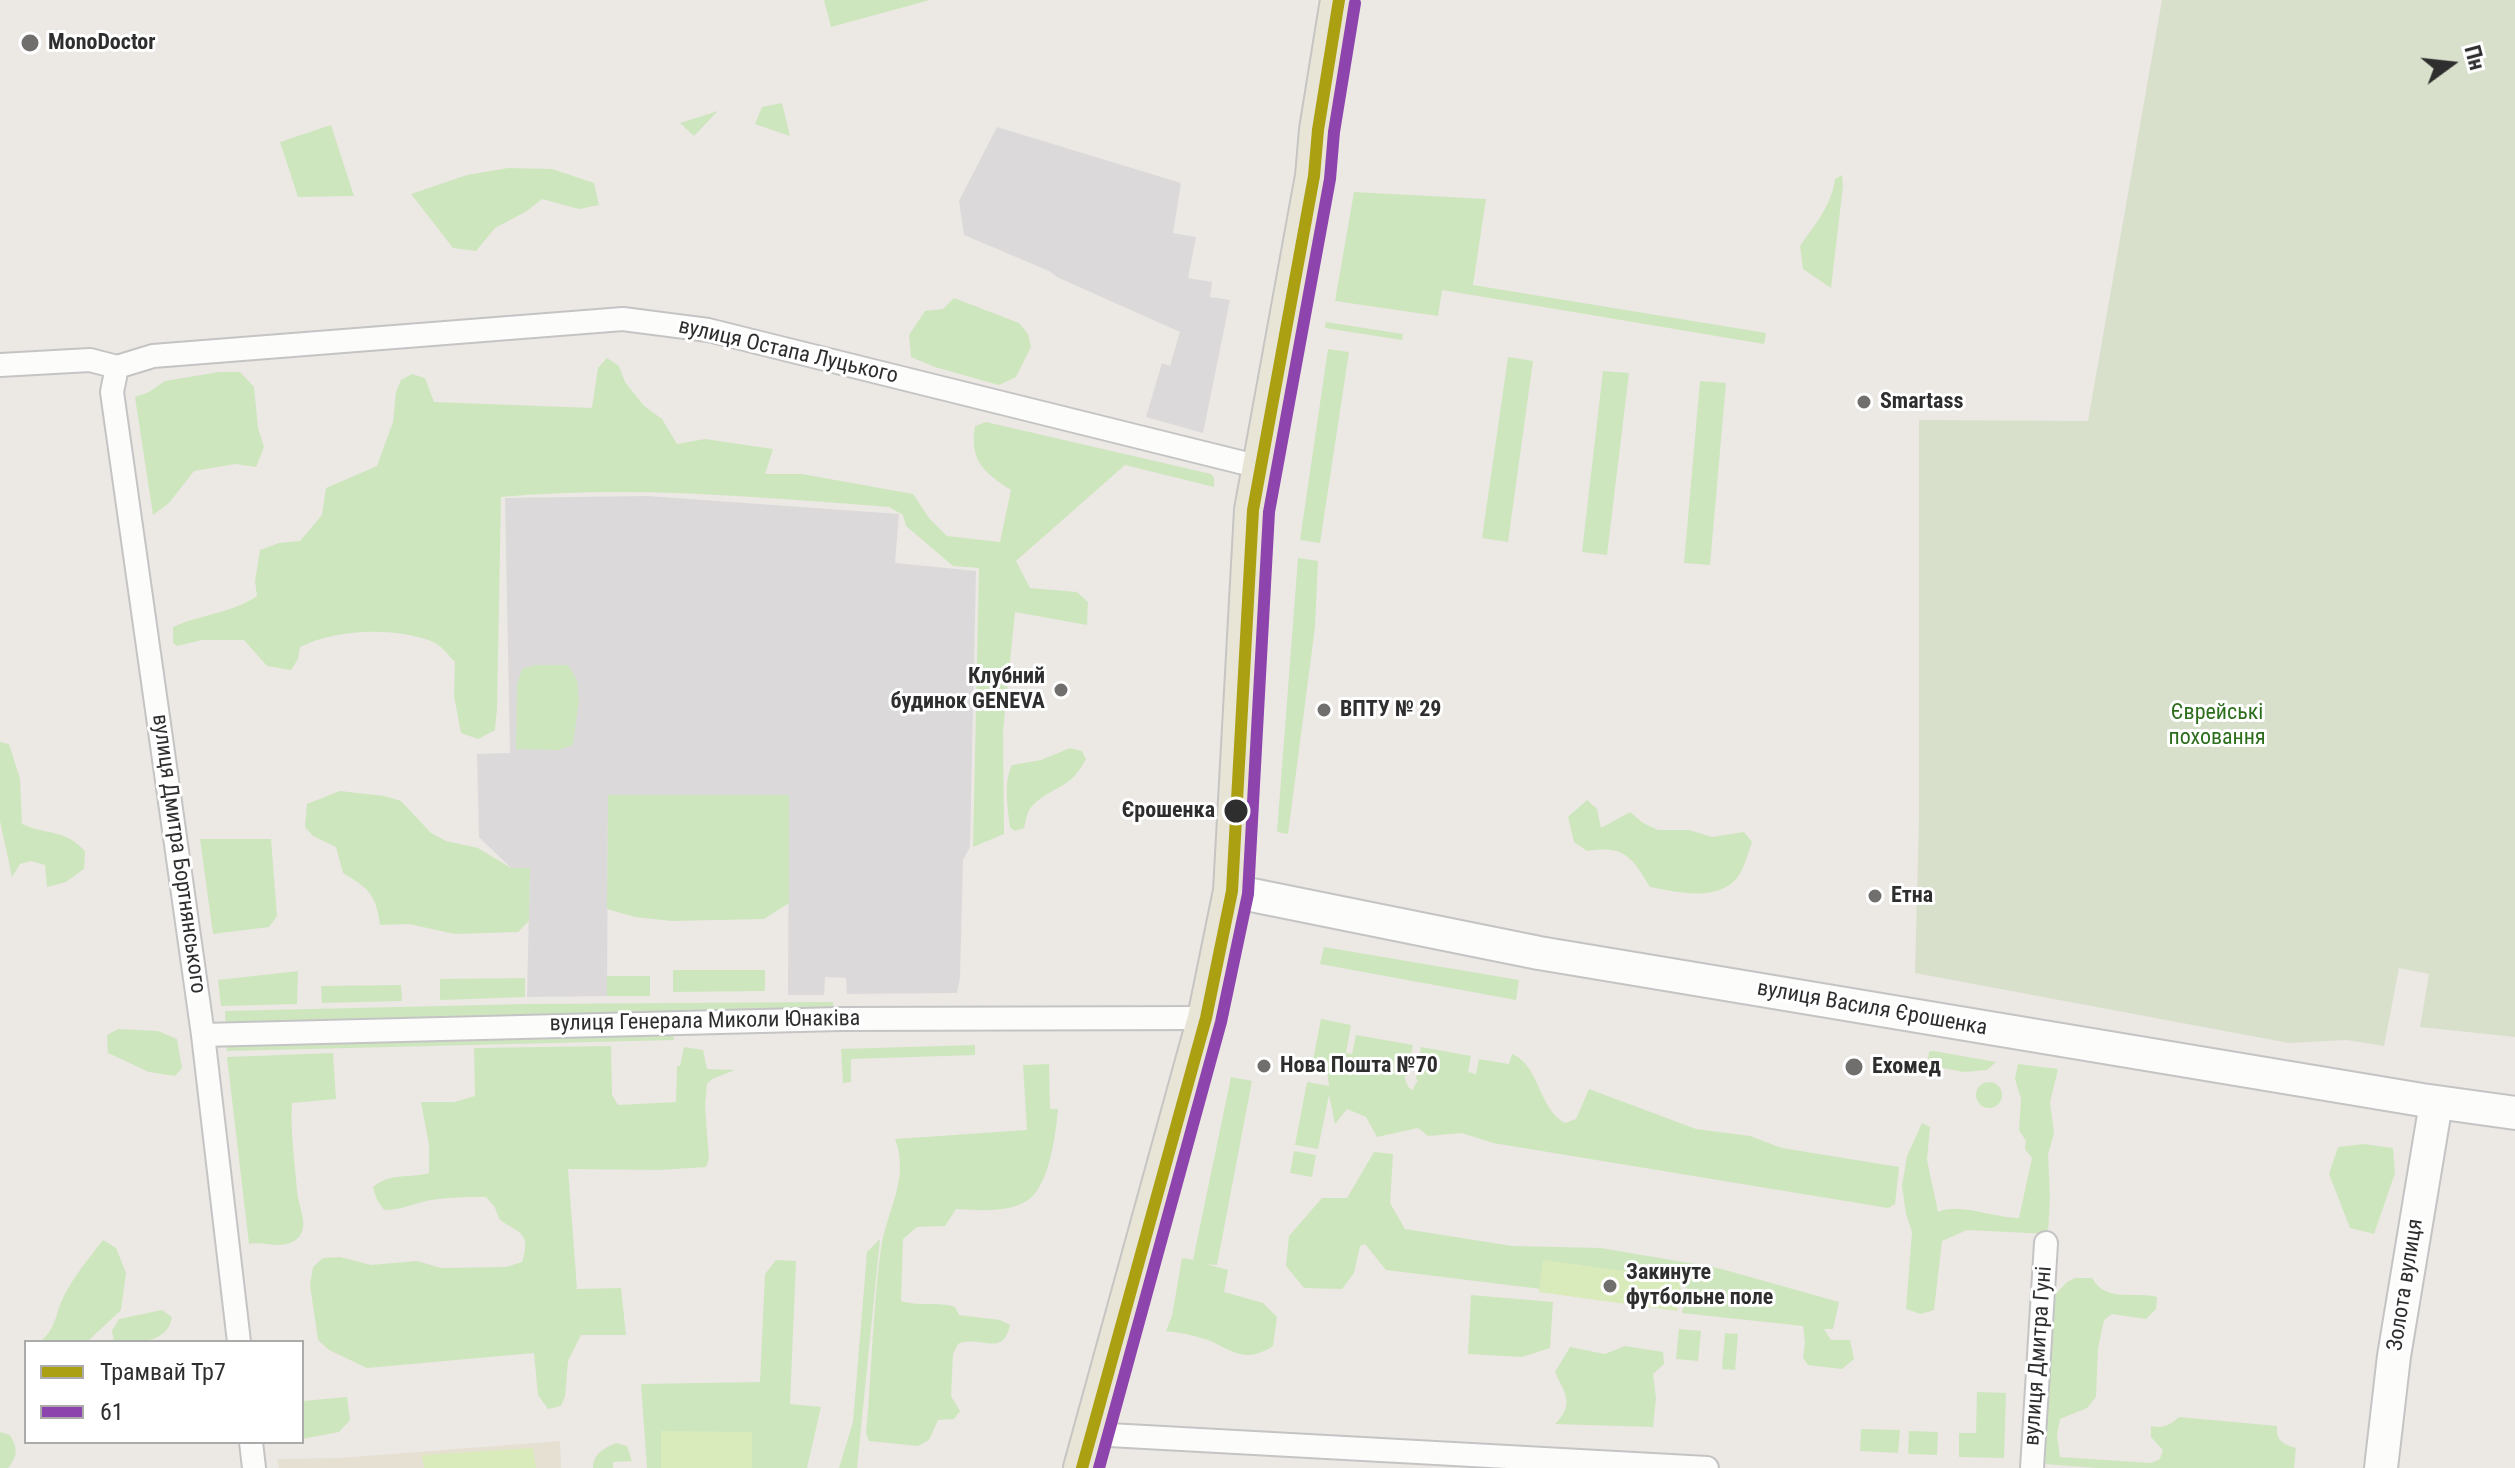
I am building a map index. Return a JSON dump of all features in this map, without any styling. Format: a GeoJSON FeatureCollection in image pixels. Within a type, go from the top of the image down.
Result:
{"type":"FeatureCollection","features":[{"type":"Feature","properties":{"kind":"main road"},"geometry":{"type":"LineString","coordinates":[[1086,1451],[1206,1018],[1232,891],[1252,525],[1314,176],[1318,130],[1339,0]]}},
{"type":"Feature","properties":{"kind":"main road","name":"вулиця Василя Єрошенка"},"geometry":{"type":"LineString","coordinates":[[1232,891],[1539,953],[2436,1103],[2515,1113]]}},
{"type":"Feature","properties":{"kind":"main road","name":"Золота вулиця"},"geometry":{"type":"LineString","coordinates":[[2381,1468],[2394,1356],[2436,1103]]}},
{"type":"Feature","properties":{"kind":"street","name":"вулиця Остапа Луцького"},"geometry":{"type":"LineString","coordinates":[[117,367],[153,356],[623,319],[708,330],[1260,467]]}},
{"type":"Feature","properties":{"kind":"street"},"geometry":{"type":"LineString","coordinates":[[0,365],[90,360],[117,367]]}},
{"type":"Feature","properties":{"kind":"street","name":"вулиця Дмитра Бортнянського"},"geometry":{"type":"LineString","coordinates":[[117,367],[112,392],[203,1035],[239,1340]]}},
{"type":"Feature","properties":{"kind":"street","name":"вулиця Генерала Миколи Юнаківа"},"geometry":{"type":"LineString","coordinates":[[203,1035],[840,1019],[1206,1018]]}},
{"type":"Feature","properties":{"kind":"street","name":"вулиця Дмитра Гуні"},"geometry":{"type":"LineString","coordinates":[[2032,1468],[2046,1243]]}},
{"type":"Feature","properties":{"kind":"street"},"geometry":{"type":"LineString","coordinates":[[251,1444],[254,1468]]}},
{"type":"Feature","properties":{"kind":"street"},"geometry":{"type":"LineString","coordinates":[[1086,1451],[1707,1468]]}},
{"type":"Feature","properties":{"kind":"shaded area"},"geometry":{"type":"Polygon","coordinates":[[[997,127],[1181,183],[1173,233],[1196,237],[1188,278],[1212,282],[1210,297],[1230,300],[1203,433],[1146,417],[1162,363],[1170,366],[1180,332],[964,235],[959,201],[997,127]]]}},
{"type":"Feature","properties":{"kind":"shaded area"},"geometry":{"type":"Polygon","coordinates":[[[647,496],[899,514],[895,563],[976,571],[970,847],[963,860],[957,993],[847,994],[846,978],[825,977],[824,995],[788,995],[789,795],[608,795],[607,996],[527,997],[530,868],[511,868],[479,837],[477,754],[510,753],[505,498],[647,496]]]}},
{"type":"Feature","properties":{"kind":"shaded area"},"geometry":{"type":"Polygon","coordinates":[[[560,1441],[561,1468],[279,1468],[277,1459],[340,1458],[560,1441]]]}},
{"type":"Feature","properties":{"kind":"green space"},"geometry":{"type":"Polygon","coordinates":[[[824,0],[930,0],[831,27],[824,0]]]}},
{"type":"Feature","properties":{"kind":"green space","name":"Єврейські поховання"},"geometry":{"type":"Polygon","coordinates":[[[2162,0],[2515,0],[2515,1037],[2420,1027],[2429,974],[2399,968],[2384,1046],[2347,1040],[2289,1043],[1915,973],[1919,820],[1919,420],[2088,421],[2162,0]]]}},
{"type":"Feature","properties":{"kind":"green space"},"geometry":{"type":"Polygon","coordinates":[[[782,103],[790,136],[755,124],[762,107],[782,103]]]}},
{"type":"Feature","properties":{"kind":"green space"},"geometry":{"type":"Polygon","coordinates":[[[718,111],[694,136],[680,123],[718,111]]]}},
{"type":"Feature","properties":{"kind":"green space"},"geometry":{"type":"Polygon","coordinates":[[[331,125],[354,196],[298,197],[280,142],[331,125]]]}},
{"type":"Feature","properties":{"kind":"green space"},"geometry":{"type":"Polygon","coordinates":[[[508,168],[552,169],[594,183],[599,205],[579,209],[542,199],[495,228],[476,251],[453,248],[411,194],[467,175],[508,168]]]}},
{"type":"Feature","properties":{"kind":"green space"},"geometry":{"type":"Polygon","coordinates":[[[1842,175],[1831,288],[1803,269],[1800,246],[1826,207],[1835,179],[1842,175]]]}},
{"type":"Feature","properties":{"kind":"green space"},"geometry":{"type":"Polygon","coordinates":[[[1354,192],[1486,199],[1473,285],[1766,333],[1764,344],[1442,290],[1438,316],[1335,301],[1354,192]]]}},
{"type":"Feature","properties":{"kind":"green space"},"geometry":{"type":"Polygon","coordinates":[[[954,298],[1019,323],[1028,334],[1031,347],[1016,377],[999,385],[911,357],[909,335],[925,311],[943,309],[954,298]]]}},
{"type":"Feature","properties":{"kind":"green space"},"geometry":{"type":"Polygon","coordinates":[[[1326,322],[1403,334],[1402,340],[1325,328],[1326,322]]]}},
{"type":"Feature","properties":{"kind":"green space"},"geometry":{"type":"Polygon","coordinates":[[[1328,349],[1349,352],[1320,543],[1300,540],[1328,349]]]}},
{"type":"Feature","properties":{"kind":"green space"},"geometry":{"type":"Polygon","coordinates":[[[1508,357],[1533,361],[1508,542],[1482,538],[1508,357]]]}},
{"type":"Feature","properties":{"kind":"green space"},"geometry":{"type":"Polygon","coordinates":[[[607,358],[619,366],[625,382],[644,406],[662,419],[677,444],[705,439],[773,449],[765,474],[802,474],[913,494],[929,518],[947,536],[1000,542],[1011,490],[993,478],[977,457],[974,448],[975,426],[986,422],[1211,474],[1214,487],[1125,465],[1016,561],[1030,588],[1077,592],[1088,602],[1087,625],[1015,612],[1003,731],[1004,834],[973,847],[979,568],[953,566],[906,526],[903,515],[889,507],[647,492],[501,497],[497,709],[495,730],[478,739],[461,733],[454,696],[455,662],[441,647],[416,636],[365,632],[331,636],[300,647],[298,659],[291,670],[267,666],[244,640],[202,640],[177,646],[173,643],[173,627],[236,607],[257,596],[255,581],[260,550],[279,543],[300,541],[322,515],[326,488],[377,466],[393,422],[396,392],[401,380],[412,374],[425,378],[434,402],[592,408],[598,368],[607,358]]]}},
{"type":"Feature","properties":{"kind":"green space"},"geometry":{"type":"Polygon","coordinates":[[[1603,371],[1629,373],[1607,555],[1582,552],[1603,371]]]}},
{"type":"Feature","properties":{"kind":"green space"},"geometry":{"type":"Polygon","coordinates":[[[219,372],[240,372],[254,387],[258,428],[264,447],[256,467],[235,464],[194,471],[169,503],[153,515],[135,397],[165,381],[219,372]]]}},
{"type":"Feature","properties":{"kind":"green space"},"geometry":{"type":"Polygon","coordinates":[[[1700,381],[1726,383],[1710,565],[1684,563],[1700,381]]]}},
{"type":"Feature","properties":{"kind":"green space"},"geometry":{"type":"Polygon","coordinates":[[[1298,558],[1318,561],[1315,627],[1288,834],[1277,832],[1298,558]]]}},
{"type":"Feature","properties":{"kind":"green space"},"geometry":{"type":"Polygon","coordinates":[[[535,665],[568,665],[577,680],[579,700],[573,745],[558,750],[516,749],[517,685],[522,669],[535,665]]]}},
{"type":"Feature","properties":{"kind":"green space"},"geometry":{"type":"Polygon","coordinates":[[[0,742],[9,744],[20,779],[22,824],[70,839],[85,851],[84,869],[66,882],[47,887],[45,865],[31,861],[20,864],[12,877],[0,821],[0,742]]]}},
{"type":"Feature","properties":{"kind":"green space"},"geometry":{"type":"Polygon","coordinates":[[[1070,748],[1082,751],[1086,759],[1080,769],[1068,782],[1033,805],[1024,828],[1015,831],[1010,827],[1007,796],[1012,765],[1041,760],[1070,748]]]}},
{"type":"Feature","properties":{"kind":"green space"},"geometry":{"type":"Polygon","coordinates":[[[340,791],[401,801],[431,833],[446,841],[478,848],[511,868],[530,868],[529,921],[518,932],[455,934],[409,924],[380,925],[369,893],[343,873],[336,847],[313,836],[305,827],[307,804],[340,791]]]}},
{"type":"Feature","properties":{"kind":"green space"},"geometry":{"type":"Polygon","coordinates":[[[608,795],[789,795],[789,903],[764,919],[672,921],[635,917],[607,909],[608,795]]]}},
{"type":"Feature","properties":{"kind":"green space"},"geometry":{"type":"Polygon","coordinates":[[[1587,800],[1597,809],[1601,828],[1630,812],[1658,830],[1689,830],[1712,837],[1744,832],[1752,842],[1744,866],[1729,885],[1708,893],[1650,887],[1626,856],[1610,850],[1587,851],[1574,842],[1568,817],[1587,800]]]}},
{"type":"Feature","properties":{"kind":"green space"},"geometry":{"type":"Polygon","coordinates":[[[200,839],[271,839],[277,916],[269,927],[213,934],[200,839]]]}},
{"type":"Feature","properties":{"kind":"green space"},"geometry":{"type":"Polygon","coordinates":[[[1324,947],[1519,980],[1516,1000],[1320,964],[1324,947]]]}},
{"type":"Feature","properties":{"kind":"green space"},"geometry":{"type":"Polygon","coordinates":[[[673,970],[765,970],[765,991],[673,992],[673,970]]]}},
{"type":"Feature","properties":{"kind":"green space"},"geometry":{"type":"Polygon","coordinates":[[[298,971],[297,1004],[221,1006],[218,980],[298,971]]]}},
{"type":"Feature","properties":{"kind":"green space"},"geometry":{"type":"Polygon","coordinates":[[[607,976],[650,976],[650,996],[607,996],[607,976]]]}},
{"type":"Feature","properties":{"kind":"green space"},"geometry":{"type":"Polygon","coordinates":[[[525,978],[525,997],[440,1000],[440,979],[525,978]]]}},
{"type":"Feature","properties":{"kind":"green space"},"geometry":{"type":"Polygon","coordinates":[[[401,985],[402,1001],[322,1003],[321,986],[401,985]]]}},
{"type":"Feature","properties":{"kind":"green space"},"geometry":{"type":"Polygon","coordinates":[[[833,1002],[833,1019],[671,1025],[674,1040],[227,1051],[225,1011],[527,1004],[833,1002]]]}},
{"type":"Feature","properties":{"kind":"green space"},"geometry":{"type":"Polygon","coordinates":[[[1321,1019],[1351,1025],[1346,1053],[1352,1054],[1356,1035],[1413,1045],[1407,1076],[1404,1076],[1412,1090],[1418,1080],[1421,1047],[1471,1056],[1468,1072],[1476,1074],[1479,1059],[1509,1064],[1512,1054],[1528,1067],[1549,1108],[1565,1123],[1576,1119],[1589,1089],[1696,1129],[1750,1136],[1782,1148],[1899,1167],[1895,1204],[1888,1208],[1493,1143],[1462,1133],[1428,1136],[1418,1128],[1377,1137],[1366,1117],[1347,1109],[1335,1124],[1329,1095],[1318,1149],[1295,1145],[1307,1082],[1329,1086],[1329,1063],[1313,1060],[1321,1019]]]}},
{"type":"Feature","properties":{"kind":"green space"},"geometry":{"type":"Polygon","coordinates":[[[118,1029],[158,1031],[177,1039],[182,1068],[175,1076],[149,1072],[108,1053],[107,1035],[118,1029]]]}},
{"type":"Feature","properties":{"kind":"green space"},"geometry":{"type":"Polygon","coordinates":[[[975,1045],[975,1055],[851,1059],[851,1082],[843,1083],[841,1049],[975,1045]]]}},
{"type":"Feature","properties":{"kind":"green space"},"geometry":{"type":"Polygon","coordinates":[[[611,1046],[612,1095],[618,1105],[676,1102],[677,1066],[680,1066],[684,1047],[703,1050],[707,1069],[735,1070],[707,1084],[705,1107],[709,1159],[706,1167],[568,1169],[577,1289],[621,1288],[626,1335],[581,1335],[568,1361],[565,1396],[561,1406],[548,1409],[538,1395],[534,1353],[367,1368],[329,1350],[318,1340],[310,1285],[313,1267],[323,1258],[340,1257],[371,1265],[417,1261],[441,1268],[506,1267],[522,1262],[525,1240],[519,1232],[500,1220],[486,1197],[438,1199],[384,1210],[373,1187],[393,1178],[429,1173],[429,1145],[421,1102],[455,1102],[475,1096],[474,1048],[611,1046]]]}},
{"type":"Feature","properties":{"kind":"green space"},"geometry":{"type":"Polygon","coordinates":[[[1929,1052],[1996,1062],[1987,1070],[1964,1072],[1927,1065],[1929,1052]]]}},
{"type":"Feature","properties":{"kind":"green space"},"geometry":{"type":"Polygon","coordinates":[[[333,1053],[336,1099],[292,1103],[292,1136],[302,1233],[287,1244],[249,1244],[227,1057],[333,1053]]]}},
{"type":"Feature","properties":{"kind":"green space"},"geometry":{"type":"Polygon","coordinates":[[[1049,1064],[1050,1109],[1058,1109],[1057,1119],[1050,1160],[1033,1196],[1009,1208],[956,1209],[945,1226],[917,1227],[903,1239],[901,1301],[949,1305],[955,1307],[959,1315],[1000,1320],[1010,1325],[1007,1335],[996,1343],[958,1344],[953,1354],[951,1396],[960,1411],[954,1419],[938,1420],[929,1440],[918,1446],[869,1441],[866,1433],[881,1248],[899,1181],[899,1153],[895,1139],[1027,1130],[1023,1065],[1049,1064]]]}},
{"type":"Feature","properties":{"kind":"green space"},"geometry":{"type":"Polygon","coordinates":[[[2018,1064],[2058,1069],[2050,1102],[2054,1133],[2048,1155],[2048,1234],[1967,1230],[1942,1241],[1934,1310],[1921,1314],[1906,1309],[1912,1232],[1902,1186],[1907,1156],[1922,1123],[1930,1127],[1927,1160],[1938,1212],[1956,1209],[2019,1218],[2032,1158],[2025,1149],[2026,1141],[2019,1130],[2021,1099],[2015,1079],[2018,1064]]]}},
{"type":"Feature","properties":{"kind":"green space"},"geometry":{"type":"Polygon","coordinates":[[[1231,1077],[1252,1081],[1217,1265],[1206,1264],[1228,1270],[1224,1292],[1263,1303],[1277,1317],[1273,1346],[1250,1355],[1197,1337],[1166,1331],[1172,1316],[1182,1258],[1193,1260],[1231,1077]]]}},
{"type":"Feature","properties":{"kind":"green space"},"geometry":{"type":"Polygon","coordinates":[[[1989,1082],[1998,1086],[2002,1095],[1998,1104],[1989,1108],[1980,1104],[1976,1095],[1980,1086],[1989,1082]]]}},
{"type":"Feature","properties":{"kind":"green space"},"geometry":{"type":"Polygon","coordinates":[[[2363,1144],[2393,1148],[2395,1173],[2374,1234],[2350,1228],[2329,1174],[2338,1147],[2363,1144]]]}},
{"type":"Feature","properties":{"kind":"green space"},"geometry":{"type":"Polygon","coordinates":[[[1294,1151],[1316,1155],[1312,1177],[1290,1173],[1294,1151]]]}},
{"type":"Feature","properties":{"kind":"green space"},"geometry":{"type":"Polygon","coordinates":[[[1374,1152],[1393,1154],[1390,1203],[1405,1229],[1512,1246],[1601,1248],[1718,1268],[1839,1302],[1833,1329],[1824,1329],[1831,1340],[1850,1340],[1854,1359],[1842,1369],[1808,1365],[1803,1358],[1803,1326],[1682,1313],[1687,1288],[1676,1283],[1573,1264],[1559,1275],[1549,1290],[1386,1270],[1365,1244],[1360,1246],[1354,1273],[1342,1289],[1304,1288],[1286,1266],[1289,1236],[1322,1198],[1347,1198],[1374,1152]]]}},
{"type":"Feature","properties":{"kind":"green space"},"geometry":{"type":"Polygon","coordinates":[[[880,1239],[857,1468],[839,1468],[853,1422],[867,1252],[880,1239]]]}},
{"type":"Feature","properties":{"kind":"green space"},"geometry":{"type":"Polygon","coordinates":[[[103,1240],[116,1248],[126,1273],[121,1310],[89,1340],[42,1340],[52,1326],[63,1298],[103,1240]]]}},
{"type":"Feature","properties":{"kind":"green space"},"geometry":{"type":"Polygon","coordinates":[[[776,1260],[796,1261],[790,1404],[821,1407],[807,1468],[647,1468],[641,1384],[760,1382],[765,1274],[776,1260]]]}},
{"type":"Feature","properties":{"kind":"green space","name":"Закинуте футбольне поле"},"geometry":{"type":"Polygon","coordinates":[[[1543,1260],[1682,1279],[1677,1311],[1539,1292],[1543,1260]]]}},
{"type":"Feature","properties":{"kind":"green space"},"geometry":{"type":"Polygon","coordinates":[[[2075,1278],[2092,1278],[2105,1291],[2121,1295],[2157,1297],[2156,1309],[2146,1319],[2112,1314],[2104,1320],[2098,1348],[2096,1397],[2087,1408],[2060,1419],[2057,1435],[2060,1457],[2151,1463],[2160,1459],[2163,1450],[2151,1437],[2151,1426],[2166,1426],[2179,1417],[2277,1426],[2281,1441],[2296,1448],[2294,1468],[2097,1468],[2045,1464],[2053,1297],[2075,1278]]]}},
{"type":"Feature","properties":{"kind":"green space"},"geometry":{"type":"Polygon","coordinates":[[[1471,1295],[1553,1302],[1550,1348],[1522,1357],[1468,1354],[1471,1295]]]}},
{"type":"Feature","properties":{"kind":"green space"},"geometry":{"type":"Polygon","coordinates":[[[162,1310],[172,1317],[164,1333],[149,1340],[114,1340],[112,1331],[119,1319],[162,1310]]]}},
{"type":"Feature","properties":{"kind":"green space"},"geometry":{"type":"Polygon","coordinates":[[[1679,1329],[1701,1331],[1698,1361],[1676,1359],[1679,1329]]]}},
{"type":"Feature","properties":{"kind":"green space"},"geometry":{"type":"Polygon","coordinates":[[[1725,1333],[1738,1334],[1735,1370],[1722,1369],[1725,1333]]]}},
{"type":"Feature","properties":{"kind":"green space"},"geometry":{"type":"Polygon","coordinates":[[[1625,1346],[1663,1352],[1664,1364],[1653,1374],[1656,1398],[1653,1427],[1555,1424],[1565,1411],[1566,1399],[1555,1372],[1570,1347],[1605,1354],[1625,1346]]]}},
{"type":"Feature","properties":{"kind":"green space"},"geometry":{"type":"Polygon","coordinates":[[[1977,1392],[2006,1393],[2004,1458],[1959,1457],[1959,1433],[1976,1433],[1977,1392]]]}},
{"type":"Feature","properties":{"kind":"green space"},"geometry":{"type":"Polygon","coordinates":[[[347,1397],[350,1420],[339,1432],[304,1439],[304,1401],[347,1397]]]}},
{"type":"Feature","properties":{"kind":"green space"},"geometry":{"type":"Polygon","coordinates":[[[1861,1429],[1900,1430],[1898,1453],[1860,1451],[1861,1429]]]}},
{"type":"Feature","properties":{"kind":"green space"},"geometry":{"type":"Polygon","coordinates":[[[661,1431],[752,1432],[752,1468],[661,1468],[661,1431]]]}},
{"type":"Feature","properties":{"kind":"green space"},"geometry":{"type":"Polygon","coordinates":[[[1909,1431],[1938,1432],[1937,1455],[1908,1454],[1909,1431]]]}},
{"type":"Feature","properties":{"kind":"green space"},"geometry":{"type":"Polygon","coordinates":[[[0,1432],[10,1435],[16,1448],[14,1460],[8,1468],[0,1468],[0,1432]]]}},
{"type":"Feature","properties":{"kind":"green space"},"geometry":{"type":"Polygon","coordinates":[[[616,1443],[627,1446],[632,1461],[613,1462],[613,1468],[593,1468],[597,1455],[616,1443]]]}},
{"type":"Feature","properties":{"kind":"green space"},"geometry":{"type":"Polygon","coordinates":[[[533,1448],[536,1468],[424,1468],[422,1455],[533,1448]]]}},
{"type":"Feature","properties":{"kind":"tram line","name":"Тр7"},"geometry":{"type":"LineString","coordinates":[[1082,1468],[1206,1018],[1232,891],[1253,510],[1314,176],[1318,130],[1339,0]]}},
{"type":"Feature","properties":{"kind":"transit line","name":"61"},"geometry":{"type":"LineString","coordinates":[[1099,1468],[1221,1022],[1248,894],[1269,512],[1330,179],[1334,132],[1355,3]]}},
{"type":"Feature","properties":{"kind":"place","name":"MonoDoctor"},"geometry":{"type":"Point","coordinates":[30,43]}},
{"type":"Feature","properties":{"kind":"place","name":"Smartass"},"geometry":{"type":"Point","coordinates":[1864,402]}},
{"type":"Feature","properties":{"kind":"place","name":"Клубний будинок GENEVA"},"geometry":{"type":"Point","coordinates":[1061,690]}},
{"type":"Feature","properties":{"kind":"place","name":"ВПТУ № 29"},"geometry":{"type":"Point","coordinates":[1324,710]}},
{"type":"Feature","properties":{"kind":"place","name":"Єрошенка"},"geometry":{"type":"Point","coordinates":[1236,811]}},
{"type":"Feature","properties":{"kind":"place","name":"Етна"},"geometry":{"type":"Point","coordinates":[1875,896]}},
{"type":"Feature","properties":{"kind":"place","name":"Нова Пошта №70"},"geometry":{"type":"Point","coordinates":[1264,1066]}},
{"type":"Feature","properties":{"kind":"place","name":"Ехомед"},"geometry":{"type":"Point","coordinates":[1854,1067]}},
{"type":"Feature","properties":{"kind":"place","name":"Закинуте футбольне поле"},"geometry":{"type":"Point","coordinates":[1610,1286]}}]}
